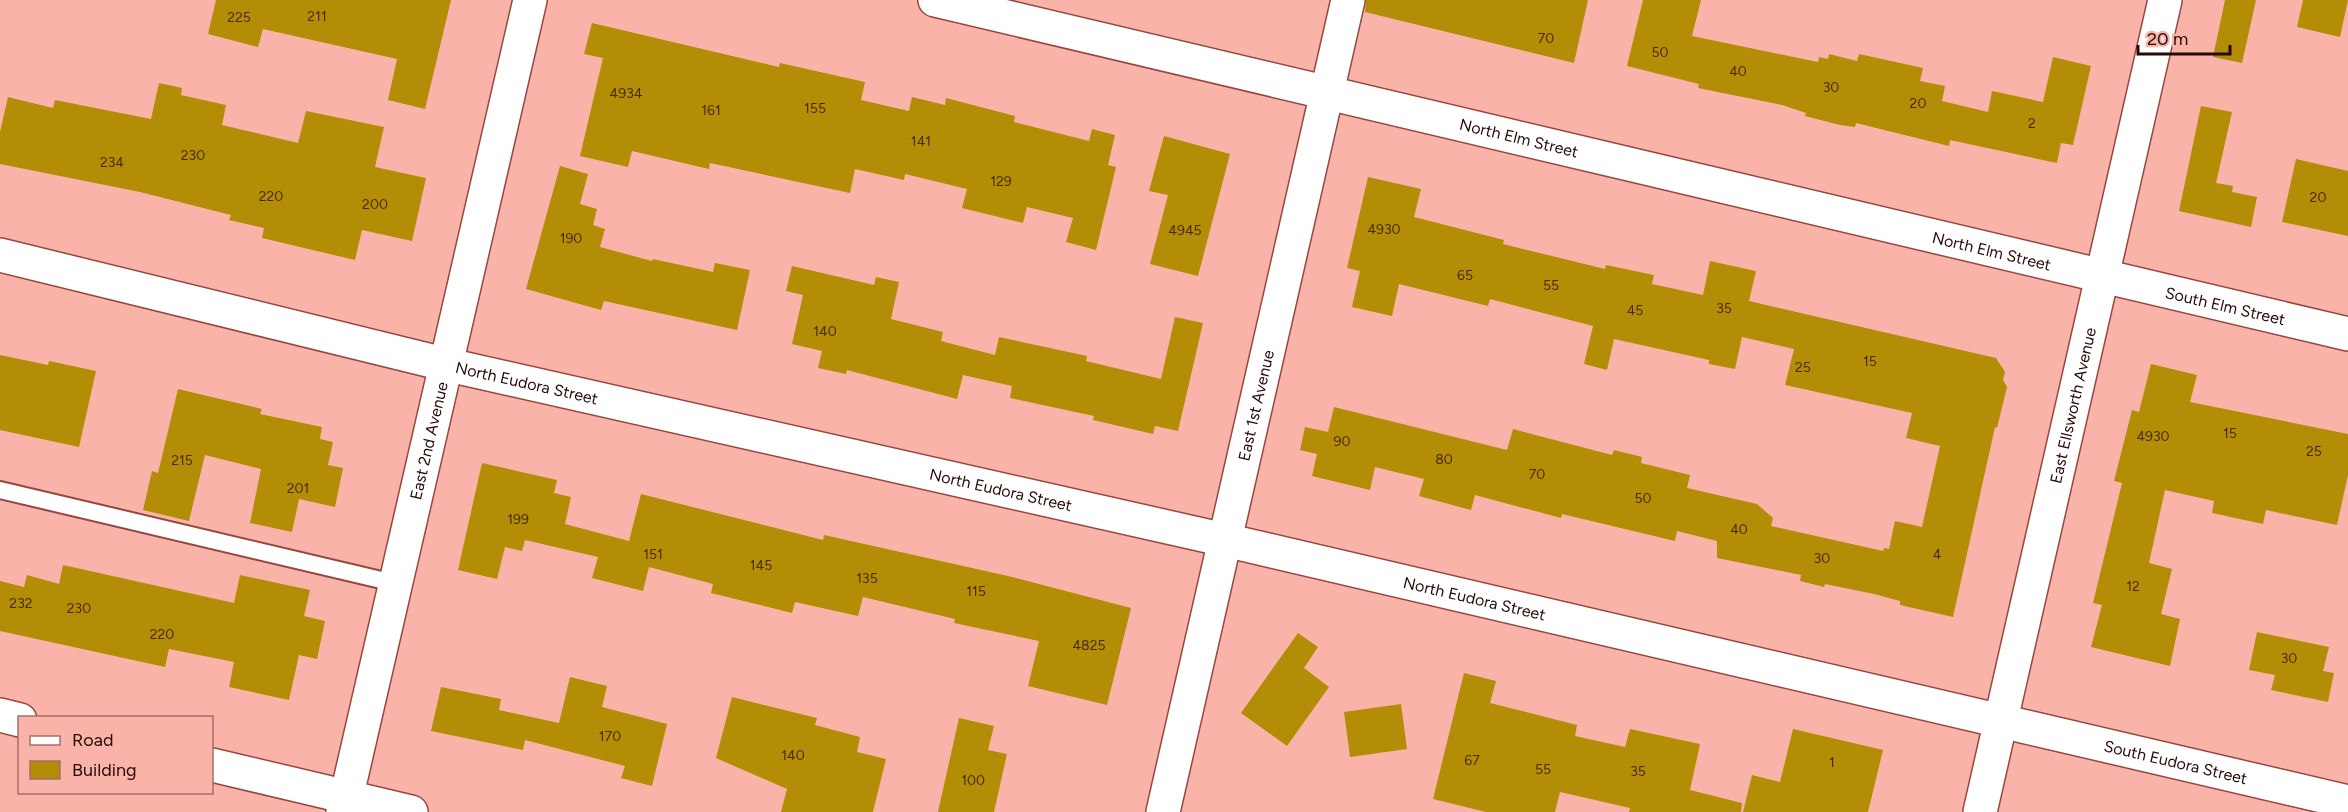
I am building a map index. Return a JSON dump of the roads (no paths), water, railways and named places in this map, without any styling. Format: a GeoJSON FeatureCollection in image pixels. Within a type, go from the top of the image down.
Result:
{"type":"FeatureCollection","features":[{"type":"Feature","properties":{"kind":"street","name":"East 2nd Avenue"},"geometry":{"type":"LineString","coordinates":[[344,805],[444,364],[530,0]]}},
{"type":"Feature","properties":{"kind":"street","name":"North Elm Street"},"geometry":{"type":"LineString","coordinates":[[935,0],[1328,90],[2102,278]]}},
{"type":"Feature","properties":{"kind":"street","name":"East 1st Avenue"},"geometry":{"type":"LineString","coordinates":[[1163,812],[1348,0]]}},
{"type":"Feature","properties":{"kind":"street","name":"East Ellsworth Avenue"},"geometry":{"type":"LineString","coordinates":[[1980,812],[2165,0]]}},
{"type":"Feature","properties":{"kind":"street","name":"North Eudora Street"},"geometry":{"type":"LineString","coordinates":[[0,255],[444,364],[1225,540],[2001,721]]}},
{"type":"Feature","properties":{"kind":"street","name":"South Elm Street"},"geometry":{"type":"LineString","coordinates":[[2102,278],[2348,334]]}},
{"type":"Feature","properties":{"kind":"street"},"geometry":{"type":"LineString","coordinates":[[0,715],[18,720]]}},
{"type":"Feature","properties":{"kind":"street","name":"South Eudora Street"},"geometry":{"type":"LineString","coordinates":[[2001,721],[2348,802]]}},
{"type":"Feature","properties":{"kind":"street"},"geometry":{"type":"LineString","coordinates":[[213,765],[344,805],[411,812]]}},
{"type":"Feature","properties":{"kind":"lane"},"geometry":{"type":"LineString","coordinates":[[0,490],[394,583]]}}]}
